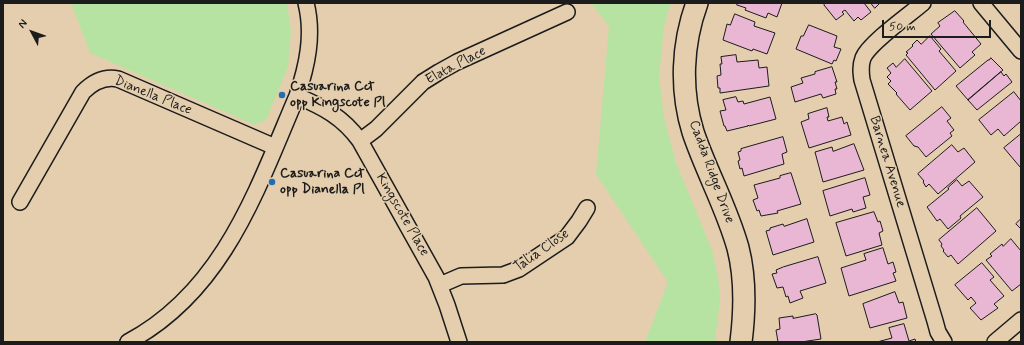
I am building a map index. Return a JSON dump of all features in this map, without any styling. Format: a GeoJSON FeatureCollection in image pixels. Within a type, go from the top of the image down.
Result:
{"type":"FeatureCollection","features":[{"type":"Feature","properties":{"kind":"street"},"geometry":{"type":"LineString","coordinates":[[128,342],[148,330],[194,290],[215,264],[243,219],[297,96],[306,68],[310,26],[306,3]]}},
{"type":"Feature","properties":{"kind":"street","name":"Cadda Ridge Drive"},"geometry":{"type":"LineString","coordinates":[[697,3],[687,41],[685,67],[686,99],[693,132],[729,223],[741,261],[744,301],[741,342]]}},
{"type":"Feature","properties":{"kind":"street","name":"Barnea Avenue"},"geometry":{"type":"LineString","coordinates":[[923,3],[872,46],[863,58],[861,70],[865,88],[938,332],[944,342]]}},
{"type":"Feature","properties":{"kind":"street"},"geometry":{"type":"LineString","coordinates":[[981,3],[1021,51]]}},
{"type":"Feature","properties":{"kind":"street","name":"Elata Place"},"geometry":{"type":"LineString","coordinates":[[360,141],[376,129],[423,82],[438,72],[567,12]]}},
{"type":"Feature","properties":{"kind":"street","name":"Dianella Place"},"geometry":{"type":"LineString","coordinates":[[20,202],[83,92],[93,83],[100,80],[113,78],[118,79],[275,147]]}},
{"type":"Feature","properties":{"kind":"street","name":"Kingscote Place"},"geometry":{"type":"LineString","coordinates":[[297,96],[317,104],[329,111],[348,127],[360,141],[431,266],[440,285],[459,342]]}},
{"type":"Feature","properties":{"kind":"street","name":"Talia Close"},"geometry":{"type":"LineString","coordinates":[[440,285],[461,276],[496,276],[510,273],[519,269],[567,237],[579,222],[587,208]]}},
{"type":"Feature","properties":{"kind":"street"},"geometry":{"type":"LineString","coordinates":[[995,342],[1021,320]]}},
{"type":"Feature","properties":{"kind":"green space"},"geometry":{"type":"Polygon","coordinates":[[[71,3],[287,3],[291,31],[288,67],[266,120],[255,125],[90,53],[71,3]]]}},
{"type":"Feature","properties":{"kind":"green space"},"geometry":{"type":"Polygon","coordinates":[[[591,3],[671,3],[664,26],[659,77],[664,118],[676,163],[712,250],[718,278],[720,298],[715,342],[645,342],[668,282],[596,174],[609,26],[591,3]]]}},
{"type":"Feature","properties":{"kind":"building"},"geometry":{"type":"Polygon","coordinates":[[[738,3],[782,3],[777,17],[768,13],[766,18],[745,10],[746,8],[737,5],[738,3]]]}},
{"type":"Feature","properties":{"kind":"building"},"geometry":{"type":"Polygon","coordinates":[[[826,3],[864,3],[871,12],[861,20],[858,17],[854,21],[845,10],[842,12],[844,14],[836,20],[824,5],[826,3]]]}},
{"type":"Feature","properties":{"kind":"building"},"geometry":{"type":"Polygon","coordinates":[[[871,3],[880,3],[875,8],[871,3]]]}},
{"type":"Feature","properties":{"kind":"building"},"geometry":{"type":"Polygon","coordinates":[[[955,11],[981,44],[972,52],[975,55],[960,68],[931,34],[940,26],[938,23],[955,11]]]}},
{"type":"Feature","properties":{"kind":"building"},"geometry":{"type":"Polygon","coordinates":[[[735,14],[755,22],[754,26],[775,33],[767,54],[753,49],[752,51],[723,40],[727,24],[730,25],[735,14]]]}},
{"type":"Feature","properties":{"kind":"building"},"geometry":{"type":"Polygon","coordinates":[[[809,25],[837,36],[834,47],[841,49],[836,61],[834,60],[832,64],[796,49],[801,36],[803,36],[809,25]]]}},
{"type":"Feature","properties":{"kind":"building"},"geometry":{"type":"Polygon","coordinates":[[[930,36],[941,49],[939,51],[956,71],[935,90],[906,55],[908,53],[906,52],[917,40],[921,44],[930,36]]]}},
{"type":"Feature","properties":{"kind":"building"},"geometry":{"type":"Polygon","coordinates":[[[736,55],[737,62],[758,60],[759,68],[767,67],[769,86],[720,93],[717,76],[721,75],[721,57],[736,55]]]}},
{"type":"Feature","properties":{"kind":"building"},"geometry":{"type":"Polygon","coordinates":[[[991,58],[1003,70],[968,100],[956,86],[991,58]]]}},
{"type":"Feature","properties":{"kind":"building"},"geometry":{"type":"Polygon","coordinates":[[[905,59],[932,91],[910,110],[888,84],[891,81],[887,77],[891,73],[887,68],[893,63],[896,67],[905,59]]]}},
{"type":"Feature","properties":{"kind":"building"},"geometry":{"type":"Polygon","coordinates":[[[832,67],[837,82],[835,82],[837,89],[835,89],[836,94],[823,98],[821,94],[795,102],[791,87],[803,83],[801,78],[832,67]]]}},
{"type":"Feature","properties":{"kind":"building"},"geometry":{"type":"Polygon","coordinates":[[[1001,72],[1004,76],[1006,74],[1012,82],[977,110],[968,100],[1001,72]]]}},
{"type":"Feature","properties":{"kind":"building"},"geometry":{"type":"Polygon","coordinates":[[[1014,92],[1021,101],[1021,121],[1004,136],[998,129],[991,135],[979,120],[1014,92]]]}},
{"type":"Feature","properties":{"kind":"building"},"geometry":{"type":"Polygon","coordinates":[[[736,97],[738,102],[743,101],[744,104],[770,97],[776,119],[727,131],[720,111],[726,110],[723,100],[736,97]]]}},
{"type":"Feature","properties":{"kind":"building"},"geometry":{"type":"Polygon","coordinates":[[[942,107],[951,118],[947,121],[954,130],[950,133],[952,136],[926,157],[906,136],[942,107]]]}},
{"type":"Feature","properties":{"kind":"building"},"geometry":{"type":"Polygon","coordinates":[[[827,108],[829,117],[827,117],[828,121],[842,117],[844,124],[847,122],[851,135],[809,148],[801,122],[809,119],[808,114],[827,108]]]}},
{"type":"Feature","properties":{"kind":"building"},"geometry":{"type":"Polygon","coordinates":[[[1021,134],[1021,166],[1020,167],[1004,148],[1021,134]]]}},
{"type":"Feature","properties":{"kind":"building"},"geometry":{"type":"Polygon","coordinates":[[[783,137],[787,152],[782,154],[784,164],[744,176],[738,161],[740,160],[738,152],[741,151],[741,149],[783,137]]]}},
{"type":"Feature","properties":{"kind":"building"},"geometry":{"type":"Polygon","coordinates":[[[854,144],[864,170],[823,182],[815,152],[832,147],[833,151],[854,144]]]}},
{"type":"Feature","properties":{"kind":"building"},"geometry":{"type":"Polygon","coordinates":[[[952,145],[958,152],[964,148],[975,162],[938,194],[929,184],[926,187],[923,182],[924,181],[918,174],[952,145]]]}},
{"type":"Feature","properties":{"kind":"building"},"geometry":{"type":"Polygon","coordinates":[[[791,173],[801,204],[777,211],[778,213],[761,216],[759,210],[757,211],[753,200],[758,198],[754,185],[780,178],[780,176],[791,173]]]}},
{"type":"Feature","properties":{"kind":"building"},"geometry":{"type":"Polygon","coordinates":[[[865,178],[870,195],[863,197],[866,208],[853,212],[852,209],[830,216],[823,191],[865,178]]]}},
{"type":"Feature","properties":{"kind":"building"},"geometry":{"type":"Polygon","coordinates":[[[957,180],[962,186],[969,181],[983,197],[960,216],[961,218],[948,229],[940,219],[937,221],[927,207],[949,189],[948,188],[957,180]]]}},
{"type":"Feature","properties":{"kind":"building"},"geometry":{"type":"Polygon","coordinates":[[[977,208],[996,231],[958,264],[951,255],[948,257],[943,251],[944,250],[941,246],[942,244],[939,240],[977,208]]]}},
{"type":"Feature","properties":{"kind":"building"},"geometry":{"type":"Polygon","coordinates":[[[874,212],[878,222],[880,221],[883,231],[879,233],[882,245],[846,256],[836,223],[874,212]]]}},
{"type":"Feature","properties":{"kind":"building"},"geometry":{"type":"Polygon","coordinates":[[[807,219],[814,242],[773,255],[766,231],[770,230],[770,228],[783,224],[784,226],[807,219]]]}},
{"type":"Feature","properties":{"kind":"building"},"geometry":{"type":"Polygon","coordinates":[[[1021,219],[1021,229],[1016,224],[1021,219]]]}},
{"type":"Feature","properties":{"kind":"building"},"geometry":{"type":"Polygon","coordinates":[[[1011,239],[1021,251],[1021,284],[1012,291],[986,260],[992,256],[990,254],[1011,239]]]}},
{"type":"Feature","properties":{"kind":"building"},"geometry":{"type":"Polygon","coordinates":[[[883,248],[888,264],[893,262],[896,272],[893,273],[896,281],[849,296],[841,268],[866,260],[864,254],[883,248]]]}},
{"type":"Feature","properties":{"kind":"building"},"geometry":{"type":"Polygon","coordinates":[[[818,257],[826,283],[800,291],[803,298],[790,303],[788,296],[786,297],[783,287],[777,288],[772,274],[777,273],[776,270],[783,267],[818,257]]]}},
{"type":"Feature","properties":{"kind":"building"},"geometry":{"type":"Polygon","coordinates":[[[982,263],[994,277],[990,280],[1004,296],[994,304],[998,308],[981,320],[970,308],[976,303],[971,297],[968,300],[955,285],[982,263]]]}},
{"type":"Feature","properties":{"kind":"building"},"geometry":{"type":"Polygon","coordinates":[[[895,292],[899,303],[903,302],[907,318],[870,328],[863,304],[895,292]]]}},
{"type":"Feature","properties":{"kind":"building"},"geometry":{"type":"Polygon","coordinates":[[[816,314],[821,339],[801,342],[778,342],[776,330],[780,329],[779,318],[793,316],[793,318],[816,314]]]}},
{"type":"Feature","properties":{"kind":"building"},"geometry":{"type":"Polygon","coordinates":[[[904,324],[909,341],[915,339],[916,342],[877,342],[892,338],[889,328],[904,324]]]}},
{"type":"Feature","properties":{"kind":"place","name":"Casuarina Cct opp Kingscote Pl"},"geometry":{"type":"Point","coordinates":[282,95]}},
{"type":"Feature","properties":{"kind":"place","name":"Casuarina Cct opp Dianella Pl"},"geometry":{"type":"Point","coordinates":[272,182]}}]}
